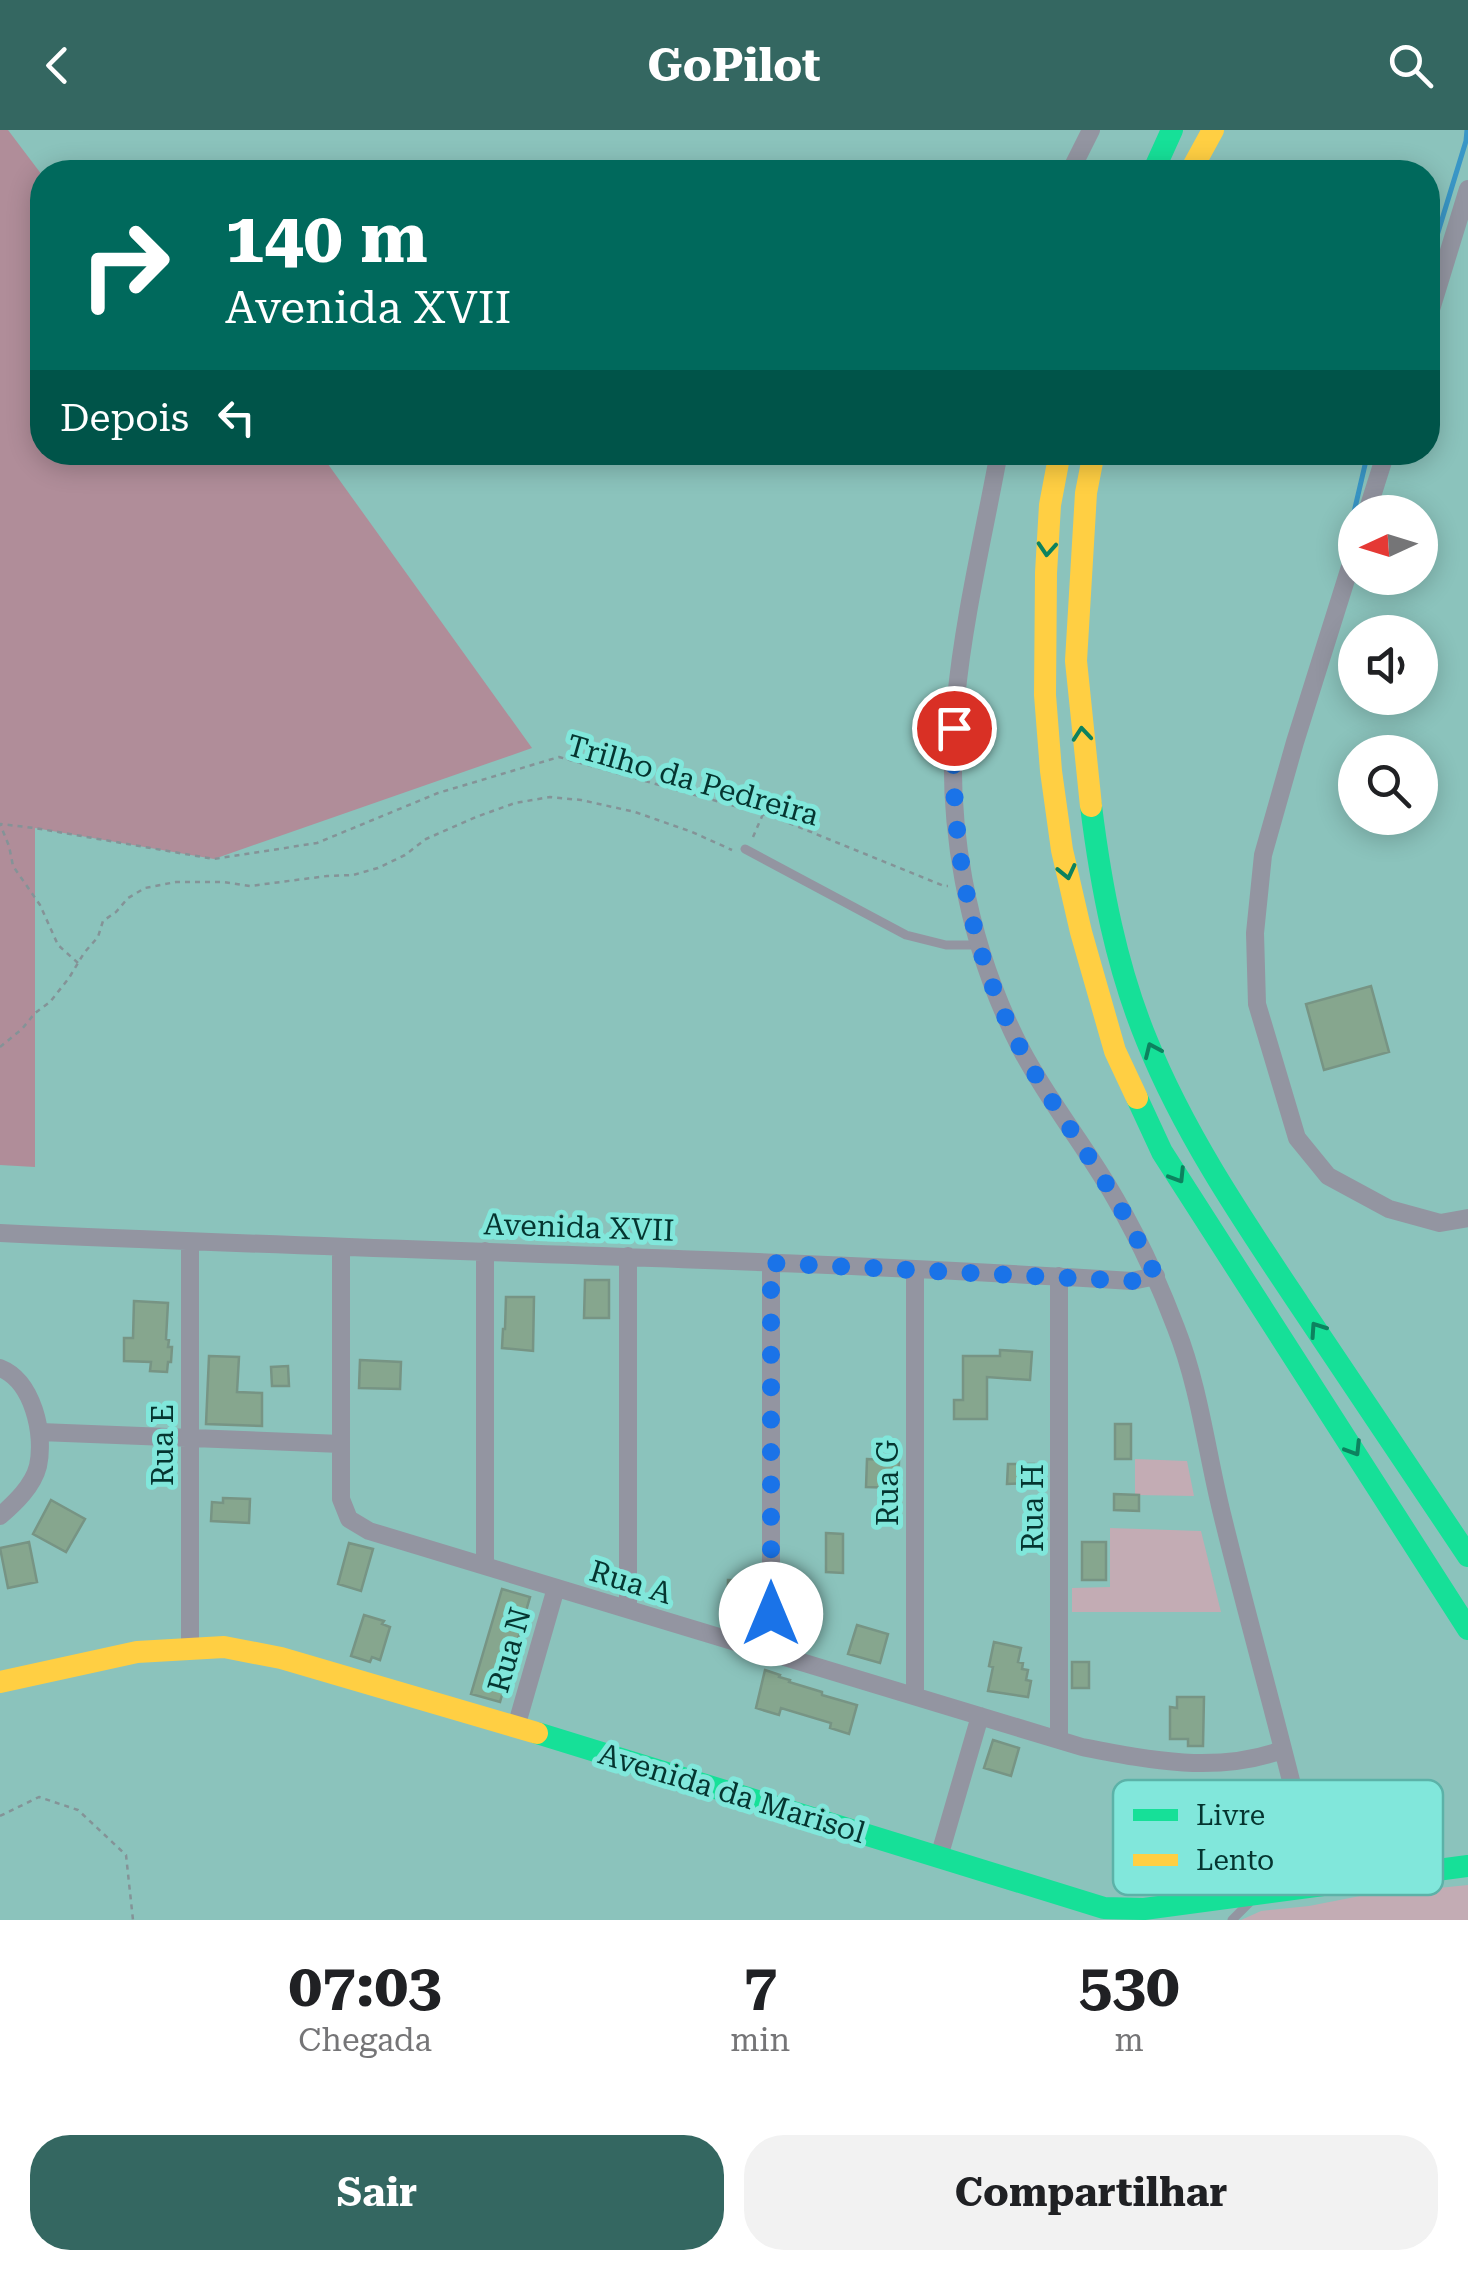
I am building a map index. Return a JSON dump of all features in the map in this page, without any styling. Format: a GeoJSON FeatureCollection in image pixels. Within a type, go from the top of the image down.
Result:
{"type":"FeatureCollection","features":[{"type":"Feature","properties":{"kind":"main road"},"geometry":{"type":"LineString","coordinates":[[1158,160],[1172,130]]}},
{"type":"Feature","properties":{"kind":"main road"},"geometry":{"type":"LineString","coordinates":[[1197,160],[1213,130]]}},
{"type":"Feature","properties":{"kind":"main road"},"geometry":{"type":"LineString","coordinates":[[1058,465],[1050,505],[1046,572],[1045,695],[1050,770],[1081,932],[1115,1051],[1162,1152],[1468,1628]]}},
{"type":"Feature","properties":{"kind":"main road"},"geometry":{"type":"LineString","coordinates":[[1091,465],[1086,493],[1076,661],[1082,733],[1100,878],[1114,940],[1147,1041],[1194,1136],[1252,1232],[1468,1556]]}},
{"type":"Feature","properties":{"kind":"main road","name":"Avenida da Marisol"},"geometry":{"type":"LineString","coordinates":[[0,1682],[137,1652],[224,1647],[281,1658],[516,1727],[1104,1908],[1144,1910],[1245,1895]]}},
{"type":"Feature","properties":{"kind":"main road","name":"Avenida da Marisol"},"geometry":{"type":"LineString","coordinates":[[1443,1869],[1468,1866]]}},
{"type":"Feature","properties":{"kind":"street"},"geometry":{"type":"LineString","coordinates":[[1076,160],[1091,130]]}},
{"type":"Feature","properties":{"kind":"street"},"geometry":{"type":"LineString","coordinates":[[1440,280],[1468,189]]}},
{"type":"Feature","properties":{"kind":"street"},"geometry":{"type":"LineString","coordinates":[[997,465],[956,695],[954,799],[965,885],[979,946],[1021,1050],[1115,1198],[1156,1276],[1178,1333],[1194,1384],[1222,1515],[1290,1780]]}},
{"type":"Feature","properties":{"kind":"street"},"geometry":{"type":"LineString","coordinates":[[1372,495],[1382,465]]}},
{"type":"Feature","properties":{"kind":"street"},"geometry":{"type":"LineString","coordinates":[[1341,595],[1264,854],[1255,933],[1257,1004],[1297,1138],[1328,1176],[1388,1209],[1440,1223],[1468,1218]]}},
{"type":"Feature","properties":{"kind":"street","name":"Avenida XVII"},"geometry":{"type":"LineString","coordinates":[[0,1233],[628,1256],[1132,1281],[1156,1276]]}},
{"type":"Feature","properties":{"kind":"street","name":"Rua E"},"geometry":{"type":"LineString","coordinates":[[190,1242],[190,1649]]}},
{"type":"Feature","properties":{"kind":"street","name":"Rua A"},"geometry":{"type":"LineString","coordinates":[[341,1247],[341,1499],[349,1518],[370,1532],[1059,1740],[1146,1760],[1190,1764],[1259,1758],[1282,1750]]}},
{"type":"Feature","properties":{"kind":"street"},"geometry":{"type":"LineString","coordinates":[[484,1566],[485,1251]]}},
{"type":"Feature","properties":{"kind":"street"},"geometry":{"type":"LineString","coordinates":[[628,1256],[628,1610]]}},
{"type":"Feature","properties":{"kind":"street"},"geometry":{"type":"LineString","coordinates":[[771,1263],[771,1653]]}},
{"type":"Feature","properties":{"kind":"street","name":"Rua G"},"geometry":{"type":"LineString","coordinates":[[915,1270],[915,1696]]}},
{"type":"Feature","properties":{"kind":"street","name":"Rua H"},"geometry":{"type":"LineString","coordinates":[[1059,1276],[1059,1740]]}},
{"type":"Feature","properties":{"kind":"street"},"geometry":{"type":"LineString","coordinates":[[0,1368],[7,1370],[28,1392],[40,1432],[38,1468],[21,1497],[0,1516]]}},
{"type":"Feature","properties":{"kind":"street"},"geometry":{"type":"LineString","coordinates":[[40,1432],[341,1444]]}},
{"type":"Feature","properties":{"kind":"street","name":"Rua N"},"geometry":{"type":"LineString","coordinates":[[516,1727],[556,1588]]}},
{"type":"Feature","properties":{"kind":"street"},"geometry":{"type":"LineString","coordinates":[[938,1856],[980,1716]]}},
{"type":"Feature","properties":{"kind":"lane"},"geometry":{"type":"LineString","coordinates":[[746,849],[906,934],[946,945],[979,946]]}},
{"type":"Feature","properties":{"kind":"lane"},"geometry":{"type":"LineString","coordinates":[[1232,1920],[1256,1895]]}},
{"type":"Feature","properties":{"kind":"path","name":"Trilho da Pedreira"},"geometry":{"type":"LineString","coordinates":[[0,824],[214,859],[318,843],[438,793],[558,758],[762,814],[944,886],[965,885]]}},
{"type":"Feature","properties":{"kind":"path"},"geometry":{"type":"LineString","coordinates":[[0,1047],[50,1002],[98,937],[103,922],[145,888],[176,882],[250,886],[353,876],[378,868],[426,839],[476,817],[515,803],[550,797],[635,812],[730,850],[746,849],[762,814]]}},
{"type":"Feature","properties":{"kind":"path"},"geometry":{"type":"LineString","coordinates":[[0,824],[14,866],[40,905],[58,945],[78,964]]}},
{"type":"Feature","properties":{"kind":"path"},"geometry":{"type":"LineString","coordinates":[[0,1816],[39,1797],[78,1810],[126,1855],[133,1920]]}},
{"type":"Feature","properties":{"kind":"shaded area"},"geometry":{"type":"Polygon","coordinates":[[[0,130],[8,130],[31,160],[30,465],[329,465],[532,748],[214,859],[35,828],[35,1167],[0,1165],[0,130]]]}},
{"type":"Feature","properties":{"kind":"shaded area"},"geometry":{"type":"Polygon","coordinates":[[[1135,1459],[1187,1461],[1194,1496],[1135,1495],[1135,1459]]]}},
{"type":"Feature","properties":{"kind":"shaded area"},"geometry":{"type":"Polygon","coordinates":[[[1110,1528],[1201,1531],[1221,1612],[1072,1612],[1072,1588],[1110,1587],[1110,1528]]]}},
{"type":"Feature","properties":{"kind":"shaded area"},"geometry":{"type":"Polygon","coordinates":[[[1468,1885],[1468,1920],[1241,1920],[1261,1911],[1360,1896],[1443,1895],[1443,1888],[1468,1885]]]}},
{"type":"Feature","properties":{"kind":"building"},"geometry":{"type":"Polygon","coordinates":[[[1371,986],[1389,1052],[1324,1070],[1306,1004],[1371,986]]]}},
{"type":"Feature","properties":{"kind":"building"},"geometry":{"type":"Polygon","coordinates":[[[585,1280],[609,1280],[609,1318],[584,1318],[585,1280]]]}},
{"type":"Feature","properties":{"kind":"building"},"geometry":{"type":"Polygon","coordinates":[[[506,1297],[534,1297],[533,1351],[502,1348],[506,1297]]]}},
{"type":"Feature","properties":{"kind":"building"},"geometry":{"type":"Polygon","coordinates":[[[134,1301],[168,1303],[166,1339],[168,1347],[172,1347],[167,1372],[150,1371],[151,1362],[124,1361],[124,1338],[133,1338],[134,1301]]]}},
{"type":"Feature","properties":{"kind":"building"},"geometry":{"type":"Polygon","coordinates":[[[1000,1350],[1032,1352],[1030,1380],[987,1377],[987,1419],[954,1419],[954,1400],[963,1400],[963,1356],[1000,1356],[1000,1350]]]}},
{"type":"Feature","properties":{"kind":"building"},"geometry":{"type":"Polygon","coordinates":[[[209,1356],[239,1357],[237,1392],[262,1393],[262,1426],[206,1424],[209,1356]]]}},
{"type":"Feature","properties":{"kind":"building"},"geometry":{"type":"Polygon","coordinates":[[[360,1360],[401,1362],[400,1389],[359,1388],[360,1360]]]}},
{"type":"Feature","properties":{"kind":"building"},"geometry":{"type":"Polygon","coordinates":[[[288,1366],[289,1386],[272,1386],[271,1367],[288,1366]]]}},
{"type":"Feature","properties":{"kind":"building"},"geometry":{"type":"Polygon","coordinates":[[[1115,1424],[1131,1424],[1131,1459],[1115,1459],[1115,1424]]]}},
{"type":"Feature","properties":{"kind":"building"},"geometry":{"type":"Polygon","coordinates":[[[867,1459],[899,1461],[898,1488],[866,1487],[867,1459]]]}},
{"type":"Feature","properties":{"kind":"building"},"geometry":{"type":"Polygon","coordinates":[[[1008,1464],[1034,1464],[1033,1483],[1007,1484],[1008,1464]]]}},
{"type":"Feature","properties":{"kind":"building"},"geometry":{"type":"Polygon","coordinates":[[[1114,1494],[1139,1495],[1139,1511],[1114,1510],[1114,1494]]]}},
{"type":"Feature","properties":{"kind":"building"},"geometry":{"type":"Polygon","coordinates":[[[223,1498],[250,1499],[249,1523],[211,1521],[212,1502],[223,1503],[223,1498]]]}},
{"type":"Feature","properties":{"kind":"building"},"geometry":{"type":"Polygon","coordinates":[[[51,1500],[85,1519],[66,1552],[33,1534],[51,1500]]]}},
{"type":"Feature","properties":{"kind":"building"},"geometry":{"type":"Polygon","coordinates":[[[826,1533],[843,1534],[843,1573],[826,1572],[826,1533]]]}},
{"type":"Feature","properties":{"kind":"building"},"geometry":{"type":"Polygon","coordinates":[[[29,1542],[37,1582],[8,1588],[0,1548],[29,1542]]]}},
{"type":"Feature","properties":{"kind":"building"},"geometry":{"type":"Polygon","coordinates":[[[1082,1542],[1106,1542],[1106,1580],[1082,1580],[1082,1542]]]}},
{"type":"Feature","properties":{"kind":"building"},"geometry":{"type":"Polygon","coordinates":[[[349,1543],[373,1549],[361,1591],[338,1584],[349,1543]]]}},
{"type":"Feature","properties":{"kind":"building"},"geometry":{"type":"Polygon","coordinates":[[[728,1580],[751,1581],[751,1623],[727,1620],[728,1580]]]}},
{"type":"Feature","properties":{"kind":"building"},"geometry":{"type":"Polygon","coordinates":[[[502,1589],[530,1597],[500,1702],[471,1694],[502,1589]]]}},
{"type":"Feature","properties":{"kind":"building"},"geometry":{"type":"Polygon","coordinates":[[[364,1615],[390,1627],[380,1660],[372,1657],[370,1662],[351,1656],[364,1615]]]}},
{"type":"Feature","properties":{"kind":"building"},"geometry":{"type":"Polygon","coordinates":[[[857,1625],[888,1634],[880,1663],[848,1654],[857,1625]]]}},
{"type":"Feature","properties":{"kind":"building"},"geometry":{"type":"Polygon","coordinates":[[[994,1642],[1021,1648],[1018,1662],[1028,1670],[1026,1680],[1031,1681],[1028,1697],[988,1691],[994,1642]]]}},
{"type":"Feature","properties":{"kind":"building"},"geometry":{"type":"Polygon","coordinates":[[[1072,1662],[1089,1662],[1089,1688],[1072,1688],[1072,1662]]]}},
{"type":"Feature","properties":{"kind":"building"},"geometry":{"type":"Polygon","coordinates":[[[765,1670],[822,1695],[857,1705],[849,1734],[830,1728],[831,1723],[781,1708],[779,1715],[756,1708],[765,1670]]]}},
{"type":"Feature","properties":{"kind":"building"},"geometry":{"type":"Polygon","coordinates":[[[1177,1697],[1204,1697],[1203,1746],[1188,1746],[1188,1739],[1170,1739],[1170,1707],[1177,1708],[1177,1697]]]}},
{"type":"Feature","properties":{"kind":"building"},"geometry":{"type":"Polygon","coordinates":[[[993,1740],[1019,1748],[1011,1776],[984,1768],[993,1740]]]}},
{"type":"Feature","properties":{"kind":"waterway"},"geometry":{"type":"LineString","coordinates":[[1440,226],[1467,130]]}},
{"type":"Feature","properties":{"kind":"waterway"},"geometry":{"type":"LineString","coordinates":[[1358,495],[1365,465]]}},
{"type":"Feature","properties":{"kind":"traffic: fast"},"geometry":{"type":"LineString","coordinates":[[1158,160],[1172,130]]}},
{"type":"Feature","properties":{"kind":"traffic: fast"},"geometry":{"type":"LineString","coordinates":[[1091,806],[1118,955],[1147,1041],[1179,1110],[1257,1241],[1468,1556]]}},
{"type":"Feature","properties":{"kind":"traffic: fast"},"geometry":{"type":"LineString","coordinates":[[1137,1098],[1162,1152],[1468,1629]]}},
{"type":"Feature","properties":{"kind":"traffic: fast"},"geometry":{"type":"LineString","coordinates":[[537,1733],[1104,1908],[1144,1909],[1249,1895]]}},
{"type":"Feature","properties":{"kind":"traffic: fast"},"geometry":{"type":"LineString","coordinates":[[1443,1869],[1468,1866]]}},
{"type":"Feature","properties":{"kind":"traffic: slow"},"geometry":{"type":"LineString","coordinates":[[1197,160],[1213,130]]}},
{"type":"Feature","properties":{"kind":"traffic: slow"},"geometry":{"type":"LineString","coordinates":[[1058,465],[1050,505],[1046,573],[1045,695],[1051,771],[1062,850],[1081,932],[1115,1051],[1137,1098]]}},
{"type":"Feature","properties":{"kind":"traffic: slow"},"geometry":{"type":"LineString","coordinates":[[1091,465],[1086,493],[1076,661],[1091,806]]}},
{"type":"Feature","properties":{"kind":"traffic: slow"},"geometry":{"type":"LineString","coordinates":[[0,1682],[137,1652],[224,1647],[281,1658],[537,1733]]}},
{"type":"Feature","properties":{"kind":"route"},"geometry":{"type":"LineString","coordinates":[[771,1614],[771,1263],[1132,1281],[1156,1276],[1115,1198],[1021,1050],[999,1001],[979,946],[958,849],[954,728]]}}]}
